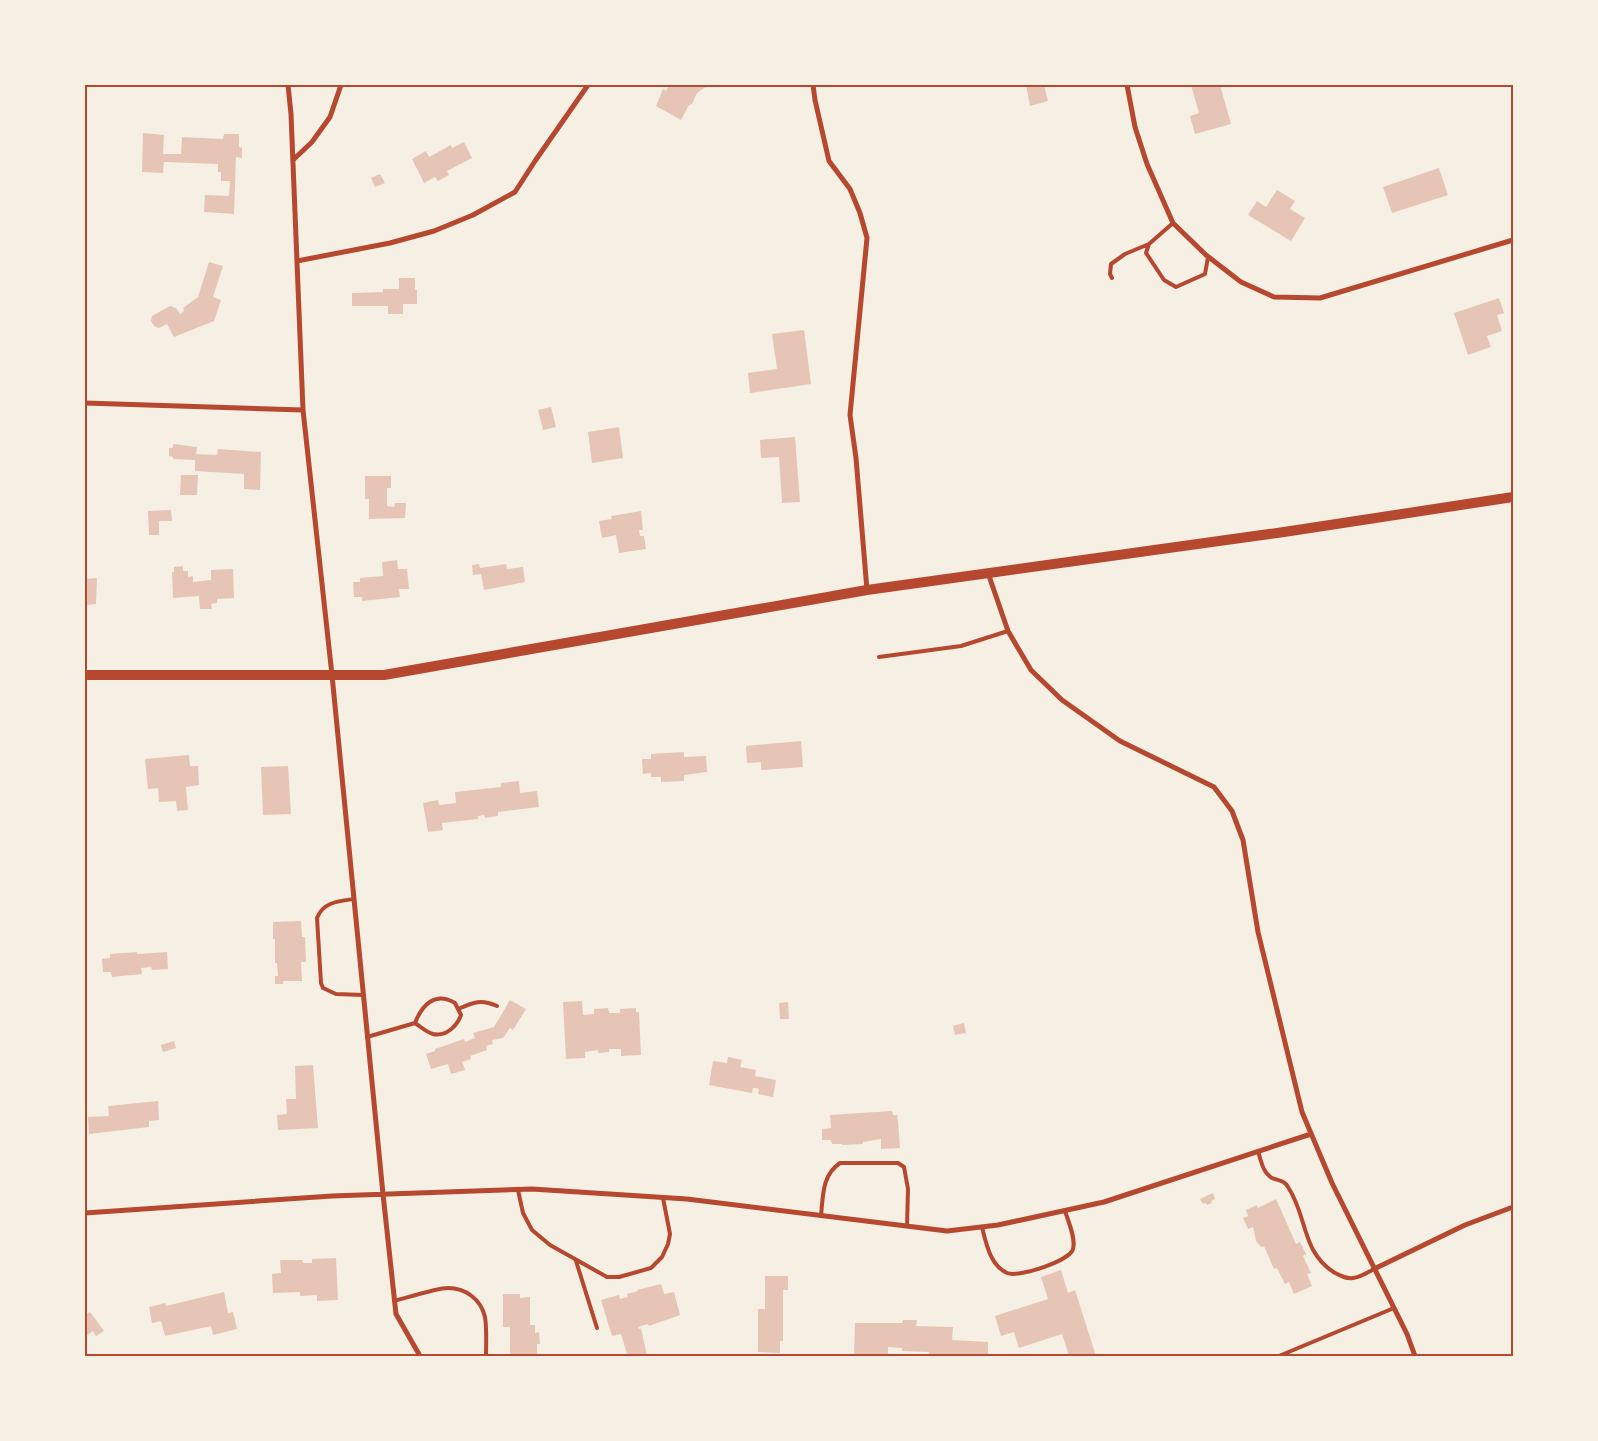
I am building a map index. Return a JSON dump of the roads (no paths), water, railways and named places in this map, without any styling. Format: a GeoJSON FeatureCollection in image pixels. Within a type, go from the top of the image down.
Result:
{"type":"FeatureCollection","features":[{"type":"Feature","properties":{"kind":"main road"},"geometry":{"type":"LineString","coordinates":[[85,675],[384,675],[867,590],[1284,532],[1513,497]]}},
{"type":"Feature","properties":{"kind":"street"},"geometry":{"type":"LineString","coordinates":[[288,85],[291,114],[303,410],[332,675],[394,1301],[396,1314],[420,1356]]}},
{"type":"Feature","properties":{"kind":"street"},"geometry":{"type":"LineString","coordinates":[[293,160],[312,142],[330,117],[341,85]]}},
{"type":"Feature","properties":{"kind":"street"},"geometry":{"type":"LineString","coordinates":[[297,261],[390,243],[434,231],[473,215],[515,192],[534,160],[588,85]]}},
{"type":"Feature","properties":{"kind":"street"},"geometry":{"type":"LineString","coordinates":[[813,85],[829,161],[850,189],[860,213],[867,238],[850,416],[856,458],[867,590]]}},
{"type":"Feature","properties":{"kind":"street"},"geometry":{"type":"LineString","coordinates":[[1128,85],[1135,127],[1147,164],[1173,223],[1208,257],[1241,282],[1274,297],[1320,298],[1513,240]]}},
{"type":"Feature","properties":{"kind":"street"},"geometry":{"type":"LineString","coordinates":[[85,403],[303,410]]}},
{"type":"Feature","properties":{"kind":"street"},"geometry":{"type":"LineString","coordinates":[[988,572],[1008,631],[1030,670],[1062,700],[1120,741],[1214,788],[1232,811],[1243,840],[1262,951],[1302,1112],[1332,1183],[1407,1334],[1415,1356]]}},
{"type":"Feature","properties":{"kind":"street"},"geometry":{"type":"LineString","coordinates":[[85,1213],[332,1196],[542,1190],[664,1198],[947,1231],[982,1227],[1104,1202],[1311,1134]]}},
{"type":"Feature","properties":{"kind":"street"},"geometry":{"type":"LineString","coordinates":[[1374,1269],[1465,1225],[1513,1207]]}},
{"type":"Feature","properties":{"kind":"lane"},"geometry":{"type":"LineString","coordinates":[[1112,278],[1110,274],[1111,264],[1125,254],[1149,244],[1173,223]]}},
{"type":"Feature","properties":{"kind":"lane"},"geometry":{"type":"LineString","coordinates":[[1149,244],[1146,253],[1164,280],[1176,287],[1205,274],[1208,257]]}},
{"type":"Feature","properties":{"kind":"lane"},"geometry":{"type":"LineString","coordinates":[[879,657],[961,646],[1008,631]]}},
{"type":"Feature","properties":{"kind":"lane"},"geometry":{"type":"LineString","coordinates":[[354,899],[331,903],[319,913],[317,918],[321,983],[323,988],[336,994],[363,996]]}},
{"type":"Feature","properties":{"kind":"lane"},"geometry":{"type":"LineString","coordinates":[[367,1037],[415,1023],[426,1004],[433,1000],[444,998],[450,1000],[455,1003],[461,1015],[458,1022],[447,1032],[440,1034],[425,1030],[415,1023]]}},
{"type":"Feature","properties":{"kind":"lane"},"geometry":{"type":"LineString","coordinates":[[458,1009],[472,1003],[486,1001],[497,1006]]}},
{"type":"Feature","properties":{"kind":"lane"},"geometry":{"type":"LineString","coordinates":[[1258,1151],[1266,1172],[1271,1178],[1283,1181],[1287,1185],[1296,1202],[1306,1233],[1317,1258],[1328,1269],[1341,1277],[1351,1279],[1374,1269]]}},
{"type":"Feature","properties":{"kind":"lane"},"geometry":{"type":"LineString","coordinates":[[821,1216],[827,1176],[833,1167],[840,1162],[898,1162],[904,1167],[908,1189],[907,1226]]}},
{"type":"Feature","properties":{"kind":"lane"},"geometry":{"type":"LineString","coordinates":[[518,1190],[523,1213],[532,1230],[550,1245],[607,1277],[619,1277],[651,1268],[662,1257],[670,1234],[664,1198]]}},
{"type":"Feature","properties":{"kind":"lane"},"geometry":{"type":"LineString","coordinates":[[982,1227],[989,1254],[999,1268],[1009,1274],[1017,1274],[1062,1260],[1071,1254],[1074,1248],[1065,1211]]}},
{"type":"Feature","properties":{"kind":"lane"},"geometry":{"type":"LineString","coordinates":[[576,1261],[597,1328]]}},
{"type":"Feature","properties":{"kind":"lane"},"geometry":{"type":"LineString","coordinates":[[394,1301],[447,1288],[463,1291],[475,1297],[482,1307],[485,1318],[486,1356]]}},
{"type":"Feature","properties":{"kind":"lane"},"geometry":{"type":"LineString","coordinates":[[1279,1356],[1394,1308]]}}]}
